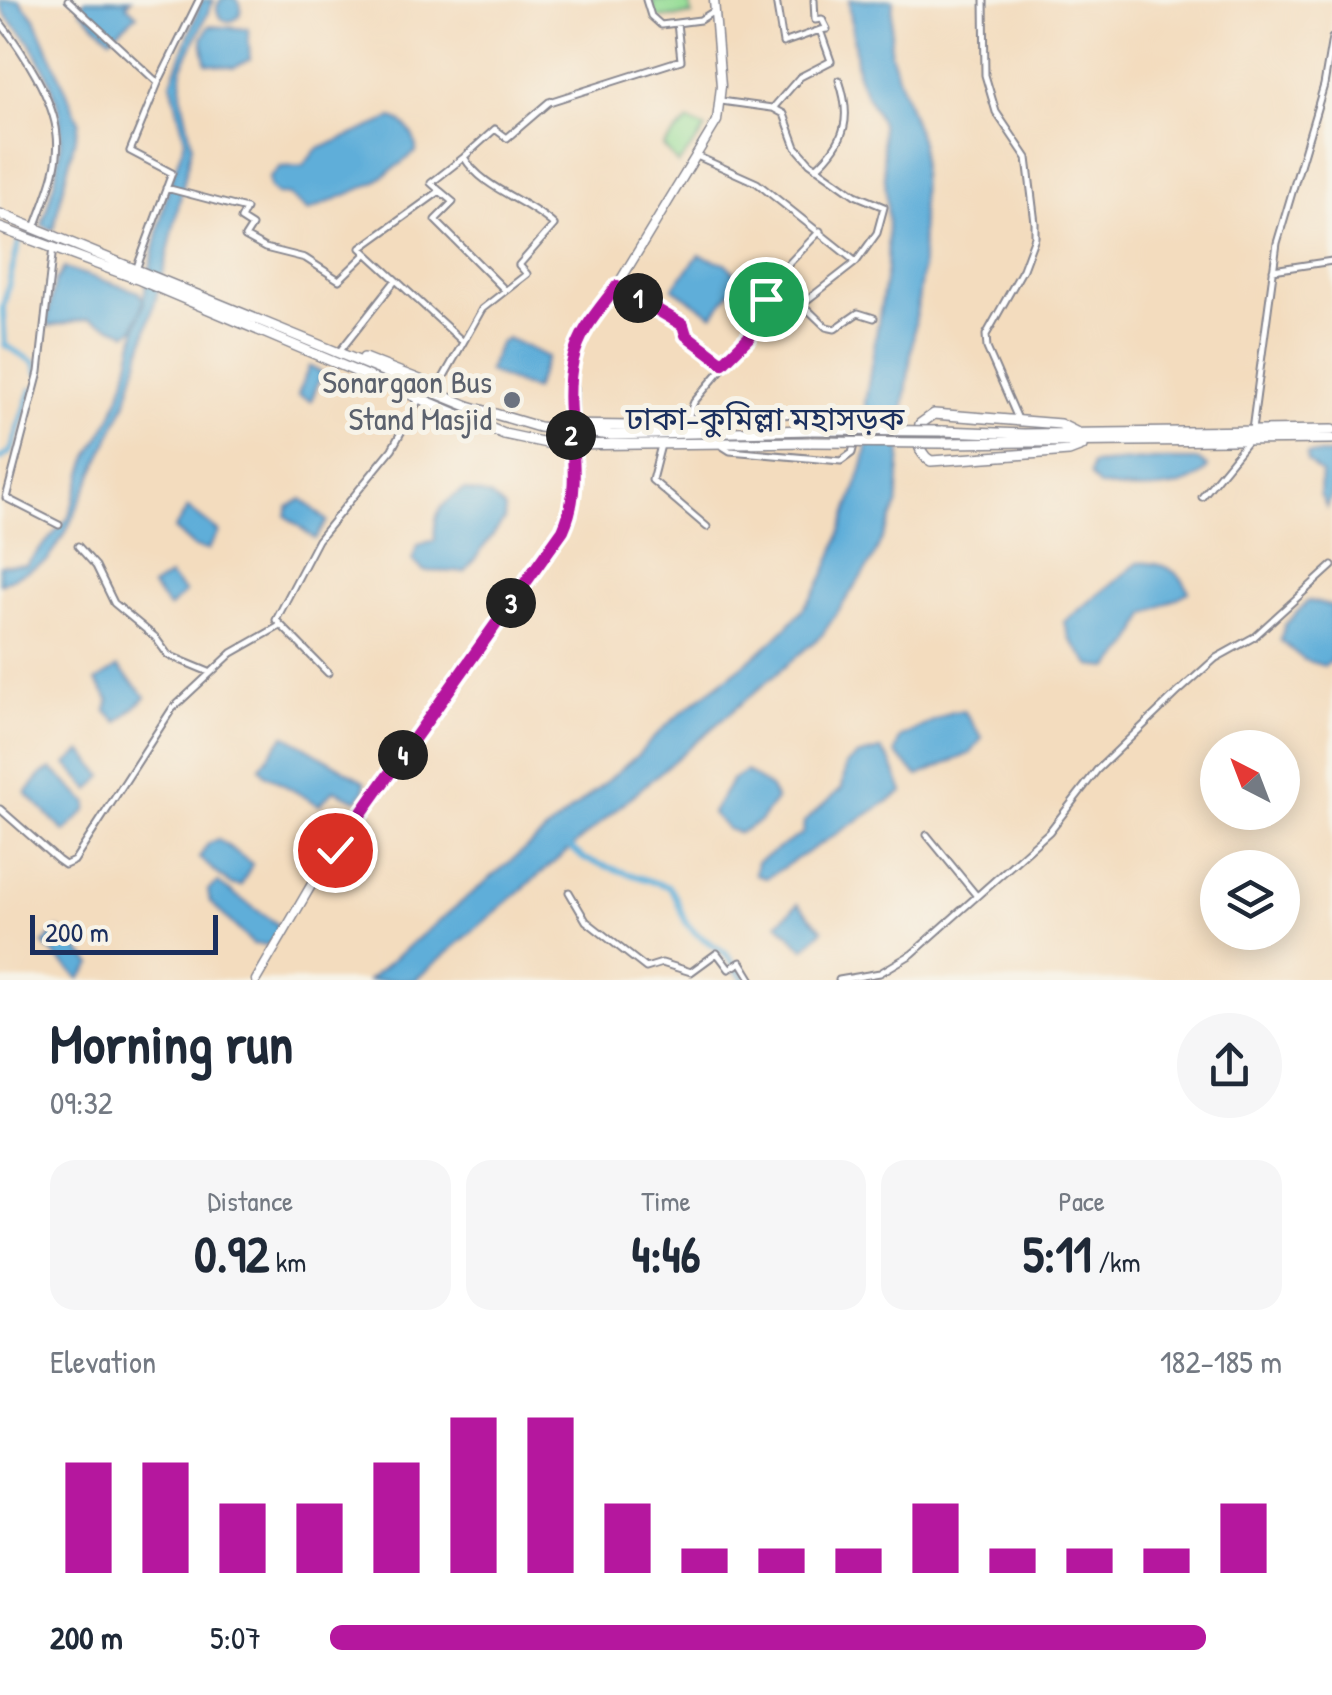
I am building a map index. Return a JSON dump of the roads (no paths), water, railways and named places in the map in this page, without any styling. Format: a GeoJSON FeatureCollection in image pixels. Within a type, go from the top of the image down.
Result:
{"type":"FeatureCollection","features":[{"type":"Feature","properties":{"kind":"highway"},"geometry":{"type":"LineString","coordinates":[[0,214],[118,260],[167,286]]}},
{"type":"Feature","properties":{"kind":"highway"},"geometry":{"type":"LineString","coordinates":[[0,228],[140,273]]}},
{"type":"Feature","properties":{"kind":"highway","name":"ঢাকা–কুমিল্লা মহাসড়ক"},"geometry":{"type":"LineString","coordinates":[[167,286],[340,351],[468,406],[539,427],[611,435],[759,430],[943,443],[1089,442],[1332,430]]}},
{"type":"Feature","properties":{"kind":"highway","name":"ঢাকা–কুমিল্লা মহাসড়ক"},"geometry":{"type":"LineString","coordinates":[[167,286],[504,434],[572,445],[718,443],[942,430],[1332,438]]}},
{"type":"Feature","properties":{"kind":"highway"},"geometry":{"type":"LineString","coordinates":[[352,357],[374,361],[502,411],[571,428],[685,422],[759,430]]}},
{"type":"Feature","properties":{"kind":"highway"},"geometry":{"type":"LineString","coordinates":[[1078,433],[1060,424],[934,414],[920,424],[919,446],[931,460],[1069,450],[1089,442]]}},
{"type":"Feature","properties":{"kind":"main road"},"geometry":{"type":"LineString","coordinates":[[256,980],[316,877],[563,530],[574,504],[573,356],[582,334],[617,286],[717,121],[721,100],[717,2]]}},
{"type":"Feature","properties":{"kind":"street"},"geometry":{"type":"LineString","coordinates":[[68,0],[158,83]]}},
{"type":"Feature","properties":{"kind":"street"},"geometry":{"type":"LineString","coordinates":[[140,273],[171,172],[130,151],[199,0]]}},
{"type":"Feature","properties":{"kind":"street"},"geometry":{"type":"LineString","coordinates":[[646,0],[657,24],[707,18],[717,2]]}},
{"type":"Feature","properties":{"kind":"street"},"geometry":{"type":"LineString","coordinates":[[776,0],[783,44],[826,28],[822,20],[815,20],[814,0]]}},
{"type":"Feature","properties":{"kind":"street"},"geometry":{"type":"LineString","coordinates":[[984,0],[986,75],[996,112],[1027,158],[1036,222],[1023,270],[986,334],[987,348],[1019,422]]}},
{"type":"Feature","properties":{"kind":"street"},"geometry":{"type":"LineString","coordinates":[[0,22],[43,95],[58,133],[52,180],[35,228]]}},
{"type":"Feature","properties":{"kind":"street"},"geometry":{"type":"LineString","coordinates":[[505,290],[436,220],[454,202],[431,183],[494,129],[507,138],[550,102],[681,60],[677,22]]}},
{"type":"Feature","properties":{"kind":"street"},"geometry":{"type":"LineString","coordinates":[[773,108],[800,77],[830,61],[820,30]]}},
{"type":"Feature","properties":{"kind":"street"},"geometry":{"type":"LineString","coordinates":[[1202,496],[1250,435],[1273,270],[1331,57],[1332,38]]}},
{"type":"Feature","properties":{"kind":"street"},"geometry":{"type":"LineString","coordinates":[[816,168],[838,144],[847,121],[839,80]]}},
{"type":"Feature","properties":{"kind":"street"},"geometry":{"type":"LineString","coordinates":[[721,100],[773,108],[787,118],[796,148],[816,168],[855,195],[884,207],[877,233],[856,262],[802,306],[835,330],[855,314],[874,318]]}},
{"type":"Feature","properties":{"kind":"street"},"geometry":{"type":"LineString","coordinates":[[438,387],[461,340],[482,309],[527,274],[519,264],[554,225],[520,198],[488,183],[464,157]]}},
{"type":"Feature","properties":{"kind":"street"},"geometry":{"type":"LineString","coordinates":[[698,157],[757,183],[768,196],[821,230],[856,262]]}},
{"type":"Feature","properties":{"kind":"street"},"geometry":{"type":"LineString","coordinates":[[166,188],[246,208],[241,219],[252,226],[245,236],[266,248],[305,258],[339,280],[365,255]]}},
{"type":"Feature","properties":{"kind":"street"},"geometry":{"type":"LineString","coordinates":[[440,192],[361,248],[461,340]]}},
{"type":"Feature","properties":{"kind":"street"},"geometry":{"type":"LineString","coordinates":[[685,422],[723,363],[749,337],[778,275],[821,230]]}},
{"type":"Feature","properties":{"kind":"street"},"geometry":{"type":"LineString","coordinates":[[53,245],[39,372],[3,498],[58,525]]}},
{"type":"Feature","properties":{"kind":"street"},"geometry":{"type":"LineString","coordinates":[[1273,270],[1332,262]]}},
{"type":"Feature","properties":{"kind":"street"},"geometry":{"type":"LineString","coordinates":[[340,351],[395,281]]}},
{"type":"Feature","properties":{"kind":"street"},"geometry":{"type":"LineString","coordinates":[[617,286],[683,325],[686,335],[723,363]]}},
{"type":"Feature","properties":{"kind":"street"},"geometry":{"type":"LineString","coordinates":[[328,673],[278,627],[276,620],[318,540],[392,449],[419,399]]}},
{"type":"Feature","properties":{"kind":"street"},"geometry":{"type":"LineString","coordinates":[[685,422],[836,413],[852,420],[856,433],[852,454],[841,460],[730,451],[718,443]]}},
{"type":"Feature","properties":{"kind":"street"},"geometry":{"type":"LineString","coordinates":[[661,444],[652,480],[707,528]]}},
{"type":"Feature","properties":{"kind":"street"},"geometry":{"type":"LineString","coordinates":[[78,546],[96,566],[114,602],[154,637],[168,656],[210,672]]}},
{"type":"Feature","properties":{"kind":"street"},"geometry":{"type":"LineString","coordinates":[[839,980],[898,966],[1050,832],[1096,770],[1176,694],[1216,658],[1254,637],[1332,566]]}},
{"type":"Feature","properties":{"kind":"street"},"geometry":{"type":"LineString","coordinates":[[0,809],[58,860],[65,864],[74,861],[172,710],[210,672],[278,627]]}},
{"type":"Feature","properties":{"kind":"street"},"geometry":{"type":"LineString","coordinates":[[927,835],[976,895]]}},
{"type":"Feature","properties":{"kind":"street"},"geometry":{"type":"LineString","coordinates":[[569,892],[586,921],[646,968],[662,963],[678,972],[691,972],[718,953],[729,968],[741,962],[752,980]]}},
{"type":"Feature","properties":{"kind":"water"},"geometry":{"type":"Polygon","coordinates":[[[236,-1],[240,4],[238,18],[220,18],[220,0],[236,-1]]]}},
{"type":"Feature","properties":{"kind":"water"},"geometry":{"type":"Polygon","coordinates":[[[0,0],[19,0],[35,19],[79,121],[53,230],[42,225],[60,153],[59,113],[44,69],[27,39],[4,12],[0,0]]]}},
{"type":"Feature","properties":{"kind":"water"},"geometry":{"type":"Polygon","coordinates":[[[86,0],[131,0],[126,5],[137,15],[110,38],[81,11],[80,5],[86,0]]]}},
{"type":"Feature","properties":{"kind":"water"},"geometry":{"type":"Polygon","coordinates":[[[202,0],[214,0],[182,67],[181,93],[192,145],[165,266],[127,400],[66,532],[47,561],[0,584],[0,565],[26,565],[68,518],[89,455],[112,416],[125,381],[167,192],[185,140],[171,82],[202,0]]]}},
{"type":"Feature","properties":{"kind":"water"},"geometry":{"type":"Polygon","coordinates":[[[849,0],[893,0],[890,53],[921,142],[922,271],[904,407],[897,506],[872,561],[822,635],[415,980],[368,980],[638,755],[682,712],[756,655],[800,612],[823,577],[866,456],[869,430],[865,403],[887,268],[881,123],[858,78],[849,0]]]}},
{"type":"Feature","properties":{"kind":"water"},"geometry":{"type":"Polygon","coordinates":[[[209,26],[248,29],[250,59],[234,67],[206,63],[202,39],[209,26]]]}},
{"type":"Feature","properties":{"kind":"water"},"geometry":{"type":"Polygon","coordinates":[[[392,118],[410,131],[416,152],[374,183],[308,211],[289,195],[277,194],[270,188],[269,178],[280,167],[303,166],[316,150],[392,118]]]}},
{"type":"Feature","properties":{"kind":"water"},"geometry":{"type":"Polygon","coordinates":[[[699,255],[725,263],[740,278],[713,315],[673,288],[699,255]]]}},
{"type":"Feature","properties":{"kind":"water"},"geometry":{"type":"Polygon","coordinates":[[[64,268],[139,292],[144,302],[134,329],[127,333],[90,318],[50,326],[47,322],[55,282],[64,268]]]}},
{"type":"Feature","properties":{"kind":"water"},"geometry":{"type":"Polygon","coordinates":[[[507,338],[547,357],[534,390],[488,372],[499,344],[507,338]]]}},
{"type":"Feature","properties":{"kind":"water"},"geometry":{"type":"Polygon","coordinates":[[[309,366],[322,373],[311,401],[298,395],[309,366]]]}},
{"type":"Feature","properties":{"kind":"water"},"geometry":{"type":"Polygon","coordinates":[[[1307,454],[1332,454],[1332,494],[1327,507],[1320,495],[1321,473],[1307,461],[1307,454]]]}},
{"type":"Feature","properties":{"kind":"water"},"geometry":{"type":"Polygon","coordinates":[[[1199,460],[1208,467],[1188,482],[1158,489],[1099,486],[1090,475],[1092,464],[1199,460]]]}},
{"type":"Feature","properties":{"kind":"water"},"geometry":{"type":"Polygon","coordinates":[[[464,490],[490,496],[505,509],[504,520],[465,572],[424,571],[412,560],[418,545],[435,540],[440,510],[464,490]]]}},
{"type":"Feature","properties":{"kind":"water"},"geometry":{"type":"Polygon","coordinates":[[[302,499],[327,521],[315,539],[286,516],[288,507],[302,499]]]}},
{"type":"Feature","properties":{"kind":"water"},"geometry":{"type":"Polygon","coordinates":[[[188,508],[219,532],[208,550],[194,547],[174,529],[188,508]]]}},
{"type":"Feature","properties":{"kind":"water"},"geometry":{"type":"Polygon","coordinates":[[[1138,563],[1169,569],[1181,578],[1189,592],[1146,614],[1130,646],[1109,668],[1091,666],[1070,639],[1064,622],[1138,563]]]}},
{"type":"Feature","properties":{"kind":"water"},"geometry":{"type":"Polygon","coordinates":[[[169,576],[185,593],[169,608],[152,587],[169,576]]]}},
{"type":"Feature","properties":{"kind":"water"},"geometry":{"type":"Polygon","coordinates":[[[1308,601],[1332,606],[1332,661],[1324,666],[1304,660],[1280,640],[1285,625],[1308,601]]]}},
{"type":"Feature","properties":{"kind":"water"},"geometry":{"type":"Polygon","coordinates":[[[118,667],[146,697],[118,722],[106,711],[109,700],[96,681],[118,667]]]}},
{"type":"Feature","properties":{"kind":"water"},"geometry":{"type":"Polygon","coordinates":[[[964,711],[982,738],[971,753],[918,776],[895,753],[900,738],[951,712],[964,711]]]}},
{"type":"Feature","properties":{"kind":"water"},"geometry":{"type":"Polygon","coordinates":[[[285,735],[365,782],[357,800],[334,790],[319,805],[265,774],[260,767],[285,735]]]}},
{"type":"Feature","properties":{"kind":"water"},"geometry":{"type":"Polygon","coordinates":[[[881,750],[890,760],[903,792],[766,878],[755,874],[757,862],[803,833],[804,822],[842,788],[846,765],[857,756],[881,750]]]}},
{"type":"Feature","properties":{"kind":"water"},"geometry":{"type":"Polygon","coordinates":[[[82,751],[103,776],[90,790],[67,764],[82,751]]]}},
{"type":"Feature","properties":{"kind":"water"},"geometry":{"type":"Polygon","coordinates":[[[52,769],[88,803],[87,810],[65,832],[26,793],[42,774],[52,769]]]}},
{"type":"Feature","properties":{"kind":"water"},"geometry":{"type":"Polygon","coordinates":[[[746,771],[771,788],[776,800],[760,821],[739,833],[727,829],[712,813],[732,780],[746,771]]]}},
{"type":"Feature","properties":{"kind":"water"},"geometry":{"type":"Polygon","coordinates":[[[218,839],[252,864],[241,886],[230,884],[199,858],[208,844],[218,839]]]}},
{"type":"Feature","properties":{"kind":"water"},"geometry":{"type":"Polygon","coordinates":[[[218,883],[277,924],[278,932],[270,945],[253,944],[210,902],[208,890],[218,883]]]}},
{"type":"Feature","properties":{"kind":"water"},"geometry":{"type":"Polygon","coordinates":[[[798,904],[823,930],[804,949],[778,923],[798,904]]]}},
{"type":"Feature","properties":{"kind":"water"},"geometry":{"type":"Polygon","coordinates":[[[59,929],[92,964],[80,979],[43,944],[59,929]]]}},
{"type":"Feature","properties":{"kind":"waterway"},"geometry":{"type":"LineString","coordinates":[[19,242],[3,308],[5,345],[35,363],[38,373]]}},
{"type":"Feature","properties":{"kind":"waterway"},"geometry":{"type":"LineString","coordinates":[[0,459],[11,451],[32,389]]}},
{"type":"Feature","properties":{"kind":"waterway"},"geometry":{"type":"LineString","coordinates":[[567,844],[584,859],[669,887],[688,925],[734,964]]}},
{"type":"Feature","properties":{"kind":"waterway"},"geometry":{"type":"LineString","coordinates":[[737,970],[745,980]]}},
{"type":"Feature","properties":{"kind":"place","name":"Sonargaon Bus Stand Masjid"},"geometry":{"type":"Point","coordinates":[512,400]}}]}
